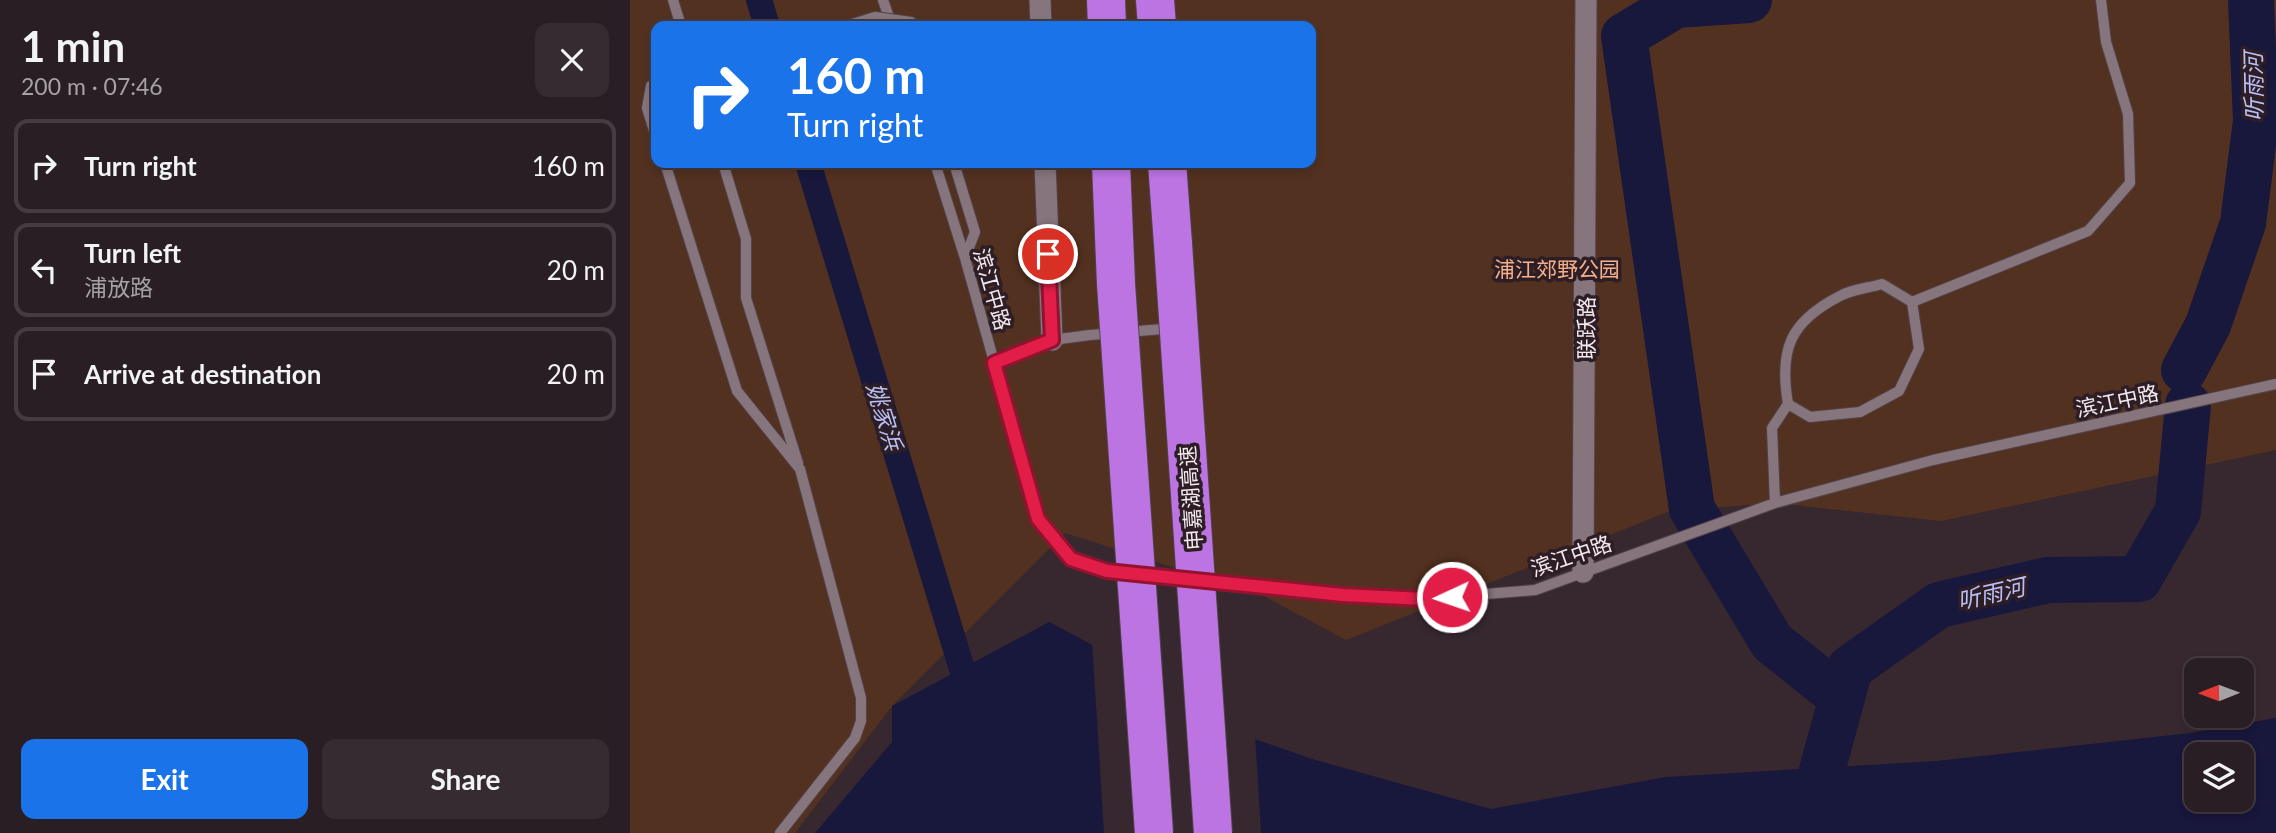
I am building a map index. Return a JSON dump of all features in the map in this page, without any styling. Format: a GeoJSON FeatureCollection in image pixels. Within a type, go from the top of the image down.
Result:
{"type":"FeatureCollection","features":[{"type":"Feature","properties":{"kind":"highway"},"geometry":{"type":"LineString","coordinates":[[1106,0],[1107,21]]}},
{"type":"Feature","properties":{"kind":"highway"},"geometry":{"type":"LineString","coordinates":[[1155,0],[1157,21]]}},
{"type":"Feature","properties":{"kind":"highway"},"geometry":{"type":"LineString","coordinates":[[1111,168],[1116,284],[1154,833]]}},
{"type":"Feature","properties":{"kind":"highway","name":"申嘉湖高速"},"geometry":{"type":"LineString","coordinates":[[1167,168],[1213,833]]}},
{"type":"Feature","properties":{"kind":"street"},"geometry":{"type":"LineString","coordinates":[[1040,0],[1041,21]]}},
{"type":"Feature","properties":{"kind":"street","name":"联跃路"},"geometry":{"type":"LineString","coordinates":[[1583,572],[1586,0]]}},
{"type":"Feature","properties":{"kind":"street"},"geometry":{"type":"LineString","coordinates":[[1045,168],[1052,340]]}},
{"type":"Feature","properties":{"kind":"lane"},"geometry":{"type":"LineString","coordinates":[[673,0],[679,21]]}},
{"type":"Feature","properties":{"kind":"lane"},"geometry":{"type":"LineString","coordinates":[[884,0],[890,21]]}},
{"type":"Feature","properties":{"kind":"lane"},"geometry":{"type":"LineString","coordinates":[[1912,302],[2088,231],[2130,183],[2128,114],[2106,42],[2101,0]]}},
{"type":"Feature","properties":{"kind":"lane"},"geometry":{"type":"LineString","coordinates":[[862,21],[875,17],[904,21]]}},
{"type":"Feature","properties":{"kind":"lane"},"geometry":{"type":"LineString","coordinates":[[651,86],[647,108],[651,121]]}},
{"type":"Feature","properties":{"kind":"lane"},"geometry":{"type":"LineString","coordinates":[[666,168],[737,391],[800,469]]}},
{"type":"Feature","properties":{"kind":"lane"},"geometry":{"type":"LineString","coordinates":[[725,168],[746,239],[746,298],[800,469],[861,698],[861,721],[855,738],[780,833]]}},
{"type":"Feature","properties":{"kind":"lane","name":"滨江中路"},"geometry":{"type":"LineString","coordinates":[[937,168],[965,258],[1038,519],[1071,559],[1107,571],[1343,595],[1424,599],[1535,590],[1774,503],[1933,460],[2276,384]]}},
{"type":"Feature","properties":{"kind":"lane"},"geometry":{"type":"LineString","coordinates":[[956,168],[975,232],[965,258]]}},
{"type":"Feature","properties":{"kind":"lane"},"geometry":{"type":"LineString","coordinates":[[1774,503],[1772,428],[1788,404],[1783,375],[1787,347],[1803,321],[1841,295],[1882,284],[1912,302]]}},
{"type":"Feature","properties":{"kind":"lane"},"geometry":{"type":"LineString","coordinates":[[1788,404],[1810,417],[1860,412],[1899,391],[1919,349],[1912,302]]}},
{"type":"Feature","properties":{"kind":"lane"},"geometry":{"type":"LineString","coordinates":[[994,363],[1052,340],[1163,329]]}},
{"type":"Feature","properties":{"kind":"green space","name":"浦江郊野公园"},"geometry":{"type":"Polygon","coordinates":[[[630,0],[2276,0],[2276,450],[1941,521],[1775,503],[1670,511],[1346,640],[1264,596],[1065,533],[892,706],[795,833],[630,833],[630,0]]]}},
{"type":"Feature","properties":{"kind":"shaded area"},"geometry":{"type":"Polygon","coordinates":[[[1049,622],[1089,643],[1203,721],[1312,759],[1491,809],[1666,777],[1936,761],[2219,728],[2254,728],[2254,722],[2276,718],[2276,833],[815,833],[892,742],[892,706],[1049,622]]]}},
{"type":"Feature","properties":{"kind":"pier"},"geometry":{"type":"Polygon","coordinates":[[[1092,641],[1205,718],[1255,735],[1261,833],[1104,833],[1092,641]]]}},
{"type":"Feature","properties":{"kind":"waterway","name":"姚家浜"},"geometry":{"type":"LineString","coordinates":[[759,0],[765,21]]}},
{"type":"Feature","properties":{"kind":"waterway"},"geometry":{"type":"LineString","coordinates":[[1749,0],[1676,5],[1624,36],[1692,509],[1772,642],[1842,698]]}},
{"type":"Feature","properties":{"kind":"waterway","name":"听雨河"},"geometry":{"type":"LineString","coordinates":[[2184,370],[2208,325],[2243,223],[2256,121],[2251,0]]}},
{"type":"Feature","properties":{"kind":"waterway","name":"姚家浜"},"geometry":{"type":"LineString","coordinates":[[810,168],[962,669]]}},
{"type":"Feature","properties":{"kind":"waterway","name":"听雨河"},"geometry":{"type":"LineString","coordinates":[[1805,833],[1850,668],[1939,605],[2048,580],[2139,579],[2178,511],[2188,405]]}},
{"type":"Feature","properties":{"kind":"route"},"geometry":{"type":"LineString","coordinates":[[1048,254],[1052,340],[994,363],[1038,519],[1071,559],[1107,571],[1343,595],[1424,599],[1452,597]]}}]}
